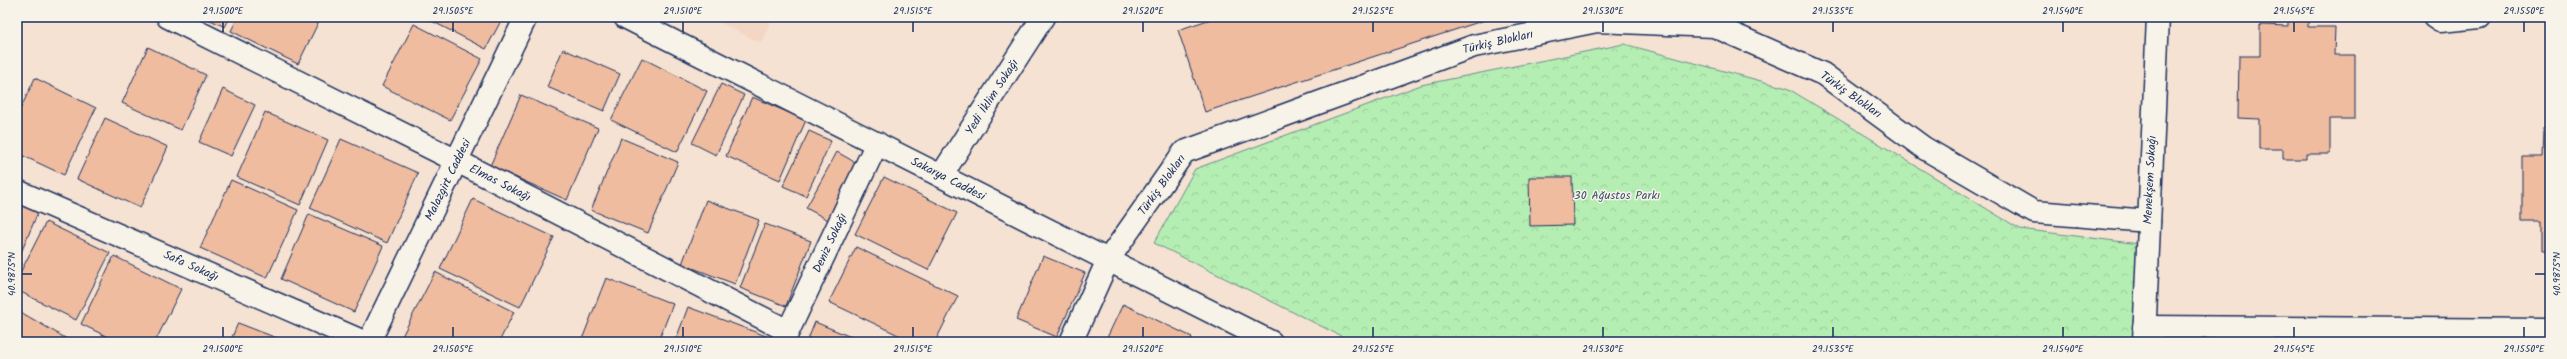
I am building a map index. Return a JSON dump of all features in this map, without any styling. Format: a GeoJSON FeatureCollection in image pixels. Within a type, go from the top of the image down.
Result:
{"type":"FeatureCollection","features":[{"type":"Feature","properties":{"kind":"street","name":"Elmas Sokağı"},"geometry":{"type":"LineString","coordinates":[[168,17],[457,161],[785,337]]}},
{"type":"Feature","properties":{"kind":"street","name":"Malazgirt Caddesi"},"geometry":{"type":"LineString","coordinates":[[369,342],[526,17]]}},
{"type":"Feature","properties":{"kind":"street","name":"Sakarya Caddesi"},"geometry":{"type":"LineString","coordinates":[[625,17],[1271,342]]}},
{"type":"Feature","properties":{"kind":"street","name":"Yedi İklim Sokağı"},"geometry":{"type":"LineString","coordinates":[[941,176],[1043,17]]}},
{"type":"Feature","properties":{"kind":"street","name":"Menekşem Sokağı"},"geometry":{"type":"LineString","coordinates":[[2144,334],[2158,17]]}},
{"type":"Feature","properties":{"kind":"street"},"geometry":{"type":"LineString","coordinates":[[2434,17],[2440,21],[2480,17]]}},
{"type":"Feature","properties":{"kind":"street","name":"Türkiş Blokları"},"geometry":{"type":"LineString","coordinates":[[1071,342],[1108,260],[1184,152],[1474,46],[1597,21],[1714,26],[1823,74],[1924,148],[2034,212],[2149,220]]}},
{"type":"Feature","properties":{"kind":"street","name":"Deniz Sokağı"},"geometry":{"type":"LineString","coordinates":[[785,337],[877,143]]}},
{"type":"Feature","properties":{"kind":"street","name":"Safa Sokağı"},"geometry":{"type":"LineString","coordinates":[[17,191],[364,342]]}},
{"type":"Feature","properties":{"kind":"street"},"geometry":{"type":"LineString","coordinates":[[2144,334],[2550,330]]}},
{"type":"Feature","properties":{"kind":"shaded area"},"geometry":{"type":"Polygon","coordinates":[[[709,17],[773,17],[761,43],[709,17]]]}},
{"type":"Feature","properties":{"kind":"green space","name":"30 Ağustos Parkı"},"geometry":{"type":"Polygon","coordinates":[[[1624,44],[1787,88],[2020,229],[2139,244],[2138,342],[1353,342],[1154,243],[1195,169],[1421,85],[1624,44]]]}},
{"type":"Feature","properties":{"kind":"building"},"geometry":{"type":"Polygon","coordinates":[[[204,17],[230,17],[225,27],[204,17]]]}},
{"type":"Feature","properties":{"kind":"building"},"geometry":{"type":"Polygon","coordinates":[[[238,17],[321,17],[298,64],[231,31],[238,17]]]}},
{"type":"Feature","properties":{"kind":"building"},"geometry":{"type":"Polygon","coordinates":[[[424,17],[503,17],[486,49],[424,17]]]}},
{"type":"Feature","properties":{"kind":"building"},"geometry":{"type":"Polygon","coordinates":[[[1217,17],[1491,18],[1205,112],[1178,30],[1217,17]]]}},
{"type":"Feature","properties":{"kind":"building"},"geometry":{"type":"Polygon","coordinates":[[[2288,20],[2308,21],[2308,27],[2335,27],[2334,55],[2355,55],[2355,119],[2330,119],[2330,154],[2306,154],[2306,159],[2283,159],[2283,149],[2259,149],[2259,119],[2238,118],[2239,56],[2260,56],[2260,25],[2288,26],[2288,20]]]}},
{"type":"Feature","properties":{"kind":"building"},"geometry":{"type":"Polygon","coordinates":[[[414,24],[482,59],[450,120],[382,86],[414,24]]]}},
{"type":"Feature","properties":{"kind":"building"},"geometry":{"type":"Polygon","coordinates":[[[148,47],[206,75],[181,130],[122,103],[148,47]]]}},
{"type":"Feature","properties":{"kind":"building"},"geometry":{"type":"Polygon","coordinates":[[[563,49],[620,74],[604,111],[547,87],[563,49]]]}},
{"type":"Feature","properties":{"kind":"building"},"geometry":{"type":"Polygon","coordinates":[[[642,58],[707,91],[677,152],[611,120],[642,58]]]}},
{"type":"Feature","properties":{"kind":"building"},"geometry":{"type":"Polygon","coordinates":[[[35,78],[96,108],[64,175],[17,153],[17,116],[35,78]]]}},
{"type":"Feature","properties":{"kind":"building"},"geometry":{"type":"Polygon","coordinates":[[[721,84],[744,95],[716,155],[692,143],[721,84]]]}},
{"type":"Feature","properties":{"kind":"building"},"geometry":{"type":"Polygon","coordinates":[[[223,89],[255,105],[231,156],[199,142],[223,89]]]}},
{"type":"Feature","properties":{"kind":"building"},"geometry":{"type":"Polygon","coordinates":[[[521,95],[598,128],[567,200],[490,166],[521,95]]]}},
{"type":"Feature","properties":{"kind":"building"},"geometry":{"type":"Polygon","coordinates":[[[752,97],[806,120],[780,180],[726,156],[752,97]]]}},
{"type":"Feature","properties":{"kind":"building"},"geometry":{"type":"Polygon","coordinates":[[[265,112],[328,140],[300,205],[237,177],[265,112]]]}},
{"type":"Feature","properties":{"kind":"building"},"geometry":{"type":"Polygon","coordinates":[[[105,118],[168,147],[140,208],[77,179],[105,118]]]}},
{"type":"Feature","properties":{"kind":"building"},"geometry":{"type":"Polygon","coordinates":[[[2544,127],[2550,127],[2550,251],[2542,251],[2542,221],[2522,221],[2522,157],[2543,157],[2544,127]]]}},
{"type":"Feature","properties":{"kind":"building"},"geometry":{"type":"Polygon","coordinates":[[[809,131],[831,141],[806,196],[783,186],[809,131]]]}},
{"type":"Feature","properties":{"kind":"building"},"geometry":{"type":"Polygon","coordinates":[[[621,138],[678,162],[648,233],[591,210],[621,138]]]}},
{"type":"Feature","properties":{"kind":"building"},"geometry":{"type":"Polygon","coordinates":[[[341,139],[418,173],[387,243],[310,208],[341,139]]]}},
{"type":"Feature","properties":{"kind":"building"},"geometry":{"type":"Polygon","coordinates":[[[837,152],[860,165],[830,221],[806,208],[837,152]]]}},
{"type":"Feature","properties":{"kind":"building"},"geometry":{"type":"Polygon","coordinates":[[[884,177],[957,213],[928,270],[855,234],[884,177]]]}},
{"type":"Feature","properties":{"kind":"building"},"geometry":{"type":"Polygon","coordinates":[[[1529,177],[1572,177],[1573,225],[1530,226],[1529,177]]]}},
{"type":"Feature","properties":{"kind":"building"},"geometry":{"type":"Polygon","coordinates":[[[231,180],[298,210],[267,278],[200,248],[231,180]]]}},
{"type":"Feature","properties":{"kind":"building"},"geometry":{"type":"Polygon","coordinates":[[[17,194],[41,205],[20,255],[17,254],[17,194]]]}},
{"type":"Feature","properties":{"kind":"building"},"geometry":{"type":"Polygon","coordinates":[[[473,199],[554,237],[520,307],[440,269],[473,199]]]}},
{"type":"Feature","properties":{"kind":"building"},"geometry":{"type":"Polygon","coordinates":[[[706,200],[759,220],[735,284],[682,264],[706,200]]]}},
{"type":"Feature","properties":{"kind":"building"},"geometry":{"type":"Polygon","coordinates":[[[309,214],[383,246],[354,312],[281,279],[309,214]]]}},
{"type":"Feature","properties":{"kind":"building"},"geometry":{"type":"Polygon","coordinates":[[[46,222],[110,253],[76,320],[17,290],[17,279],[46,222]]]}},
{"type":"Feature","properties":{"kind":"building"},"geometry":{"type":"Polygon","coordinates":[[[765,224],[811,241],[786,306],[740,288],[765,224]]]}},
{"type":"Feature","properties":{"kind":"building"},"geometry":{"type":"Polygon","coordinates":[[[856,247],[958,296],[935,342],[913,342],[829,302],[856,247]]]}},
{"type":"Feature","properties":{"kind":"building"},"geometry":{"type":"Polygon","coordinates":[[[114,256],[181,289],[155,342],[118,342],[81,324],[114,256]]]}},
{"type":"Feature","properties":{"kind":"building"},"geometry":{"type":"Polygon","coordinates":[[[1043,256],[1085,273],[1057,337],[1016,320],[1043,256]]]}},
{"type":"Feature","properties":{"kind":"building"},"geometry":{"type":"Polygon","coordinates":[[[435,272],[514,312],[499,342],[399,342],[435,272]]]}},
{"type":"Feature","properties":{"kind":"building"},"geometry":{"type":"Polygon","coordinates":[[[606,278],[673,304],[658,342],[581,342],[606,278]]]}},
{"type":"Feature","properties":{"kind":"building"},"geometry":{"type":"Polygon","coordinates":[[[1123,304],[1192,337],[1190,342],[1105,342],[1123,304]]]}},
{"type":"Feature","properties":{"kind":"building"},"geometry":{"type":"Polygon","coordinates":[[[688,307],[766,336],[763,342],[675,342],[688,307]]]}},
{"type":"Feature","properties":{"kind":"building"},"geometry":{"type":"Polygon","coordinates":[[[17,310],[67,339],[66,342],[17,342],[17,310]]]}},
{"type":"Feature","properties":{"kind":"building"},"geometry":{"type":"Polygon","coordinates":[[[815,322],[863,342],[807,342],[815,322]]]}},
{"type":"Feature","properties":{"kind":"building"},"geometry":{"type":"Polygon","coordinates":[[[238,323],[287,342],[230,342],[238,323]]]}}]}
